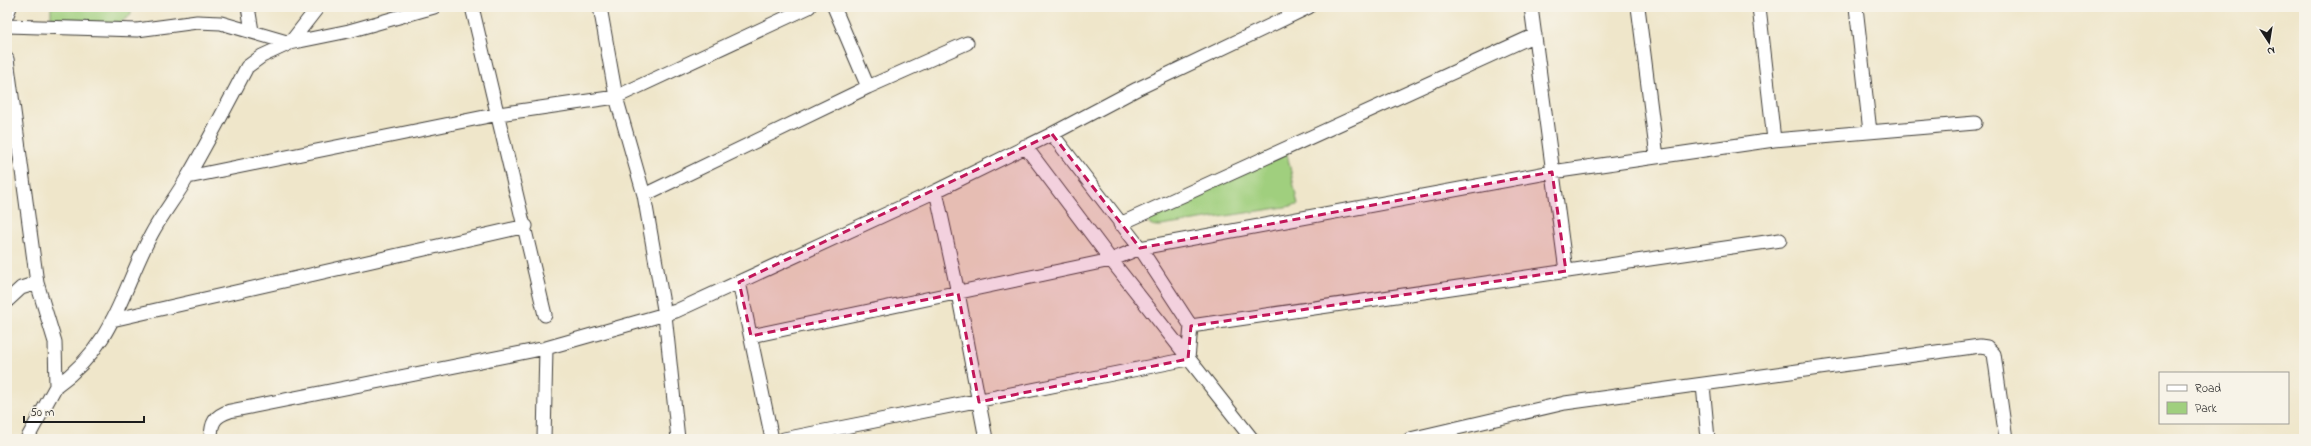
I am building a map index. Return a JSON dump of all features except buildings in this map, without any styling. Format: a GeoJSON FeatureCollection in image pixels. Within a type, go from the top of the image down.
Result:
{"type":"FeatureCollection","features":[{"type":"Feature","properties":{"kind":"street"},"geometry":{"type":"LineString","coordinates":[[7,15],[10,7]]}},
{"type":"Feature","properties":{"kind":"street"},"geometry":{"type":"LineString","coordinates":[[248,7],[252,31]]}},
{"type":"Feature","properties":{"kind":"street"},"geometry":{"type":"LineString","coordinates":[[290,43],[318,7]]}},
{"type":"Feature","properties":{"kind":"street"},"geometry":{"type":"LineString","coordinates":[[27,439],[56,386],[77,371],[95,350],[122,303],[151,235],[188,177],[247,67],[262,56],[290,43],[348,31],[434,7]]}},
{"type":"Feature","properties":{"kind":"street"},"geometry":{"type":"LineString","coordinates":[[472,7],[526,226],[546,315]]}},
{"type":"Feature","properties":{"kind":"street"},"geometry":{"type":"LineString","coordinates":[[600,7],[616,97],[644,195],[665,315],[678,439]]}},
{"type":"Feature","properties":{"kind":"street"},"geometry":{"type":"LineString","coordinates":[[188,177],[499,114],[616,97],[809,7]]}},
{"type":"Feature","properties":{"kind":"street"},"geometry":{"type":"LineString","coordinates":[[834,7],[868,87]]}},
{"type":"Feature","properties":{"kind":"street"},"geometry":{"type":"LineString","coordinates":[[211,439],[211,425],[215,418],[230,411],[546,348],[665,315],[936,191],[1052,134],[1137,89],[1309,7]]}},
{"type":"Feature","properties":{"kind":"street"},"geometry":{"type":"LineString","coordinates":[[1531,7],[1566,271]]}},
{"type":"Feature","properties":{"kind":"street"},"geometry":{"type":"LineString","coordinates":[[1638,7],[1657,157]]}},
{"type":"Feature","properties":{"kind":"street"},"geometry":{"type":"LineString","coordinates":[[1759,7],[1774,140]]}},
{"type":"Feature","properties":{"kind":"street"},"geometry":{"type":"LineString","coordinates":[[1856,7],[1870,132]]}},
{"type":"Feature","properties":{"kind":"street"},"geometry":{"type":"LineString","coordinates":[[7,26],[137,30],[197,22],[221,23],[290,43]]}},
{"type":"Feature","properties":{"kind":"street"},"geometry":{"type":"LineString","coordinates":[[1120,224],[1535,35]]}},
{"type":"Feature","properties":{"kind":"street"},"geometry":{"type":"LineString","coordinates":[[644,195],[868,87],[967,43]]}},
{"type":"Feature","properties":{"kind":"street"},"geometry":{"type":"LineString","coordinates":[[7,59],[38,282],[55,342],[56,386]]}},
{"type":"Feature","properties":{"kind":"street"},"geometry":{"type":"LineString","coordinates":[[751,336],[1112,260],[1140,248],[1552,172],[1774,140],[1975,123]]}},
{"type":"Feature","properties":{"kind":"street"},"geometry":{"type":"LineString","coordinates":[[1052,134],[1140,248],[1191,326],[1188,360]]}},
{"type":"Feature","properties":{"kind":"street"},"geometry":{"type":"LineString","coordinates":[[1025,146],[1188,360],[1252,439]]}},
{"type":"Feature","properties":{"kind":"street"},"geometry":{"type":"LineString","coordinates":[[936,191],[958,293],[986,439]]}},
{"type":"Feature","properties":{"kind":"street"},"geometry":{"type":"LineString","coordinates":[[112,320],[526,226]]}},
{"type":"Feature","properties":{"kind":"street"},"geometry":{"type":"LineString","coordinates":[[1191,326],[1780,240]]}},
{"type":"Feature","properties":{"kind":"street"},"geometry":{"type":"LineString","coordinates":[[7,301],[21,288],[38,282]]}},
{"type":"Feature","properties":{"kind":"street"},"geometry":{"type":"LineString","coordinates":[[739,282],[772,439]]}},
{"type":"Feature","properties":{"kind":"street"},"geometry":{"type":"LineString","coordinates":[[1410,439],[1566,403],[1987,347],[1994,354],[2006,439]]}},
{"type":"Feature","properties":{"kind":"street"},"geometry":{"type":"LineString","coordinates":[[544,439],[546,348]]}},
{"type":"Feature","properties":{"kind":"street"},"geometry":{"type":"LineString","coordinates":[[784,439],[1188,360]]}},
{"type":"Feature","properties":{"kind":"street"},"geometry":{"type":"LineString","coordinates":[[1703,385],[1708,439]]}},
{"type":"Feature","properties":{"kind":"highlighted area"},"geometry":{"type":"Polygon","coordinates":[[[1052,134],[1140,248],[1552,172],[1566,271],[1191,326],[1188,359],[979,402],[958,293],[751,336],[739,282],[1052,134]]]}},
{"type":"Feature","properties":{"kind":"green space"},"geometry":{"type":"Polygon","coordinates":[[[51,7],[131,7],[131,15],[114,27],[51,18],[51,7]]]}},
{"type":"Feature","properties":{"kind":"green space"},"geometry":{"type":"Polygon","coordinates":[[[1285,144],[1298,205],[1161,226],[1152,225],[1145,217],[1285,144]]]}}]}
